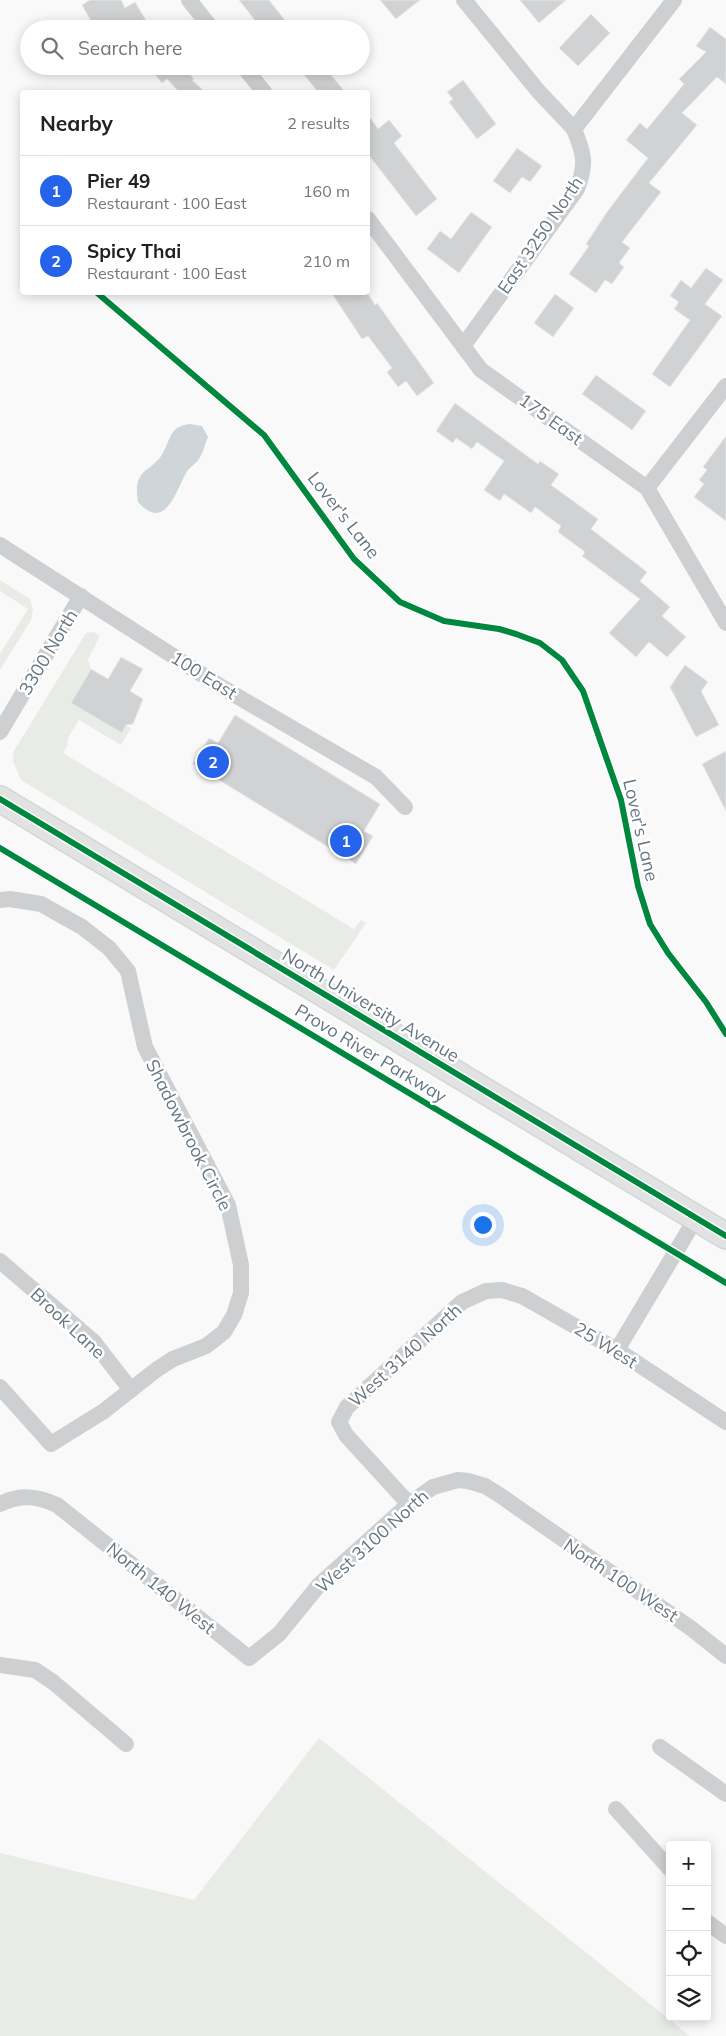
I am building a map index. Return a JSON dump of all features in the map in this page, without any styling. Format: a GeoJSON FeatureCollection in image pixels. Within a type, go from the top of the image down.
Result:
{"type":"FeatureCollection","features":[{"type":"Feature","properties":{"kind":"highway","name":"North University Avenue"},"geometry":{"type":"LineString","coordinates":[[0,799],[726,1236]]}},
{"type":"Feature","properties":{"kind":"street"},"geometry":{"type":"LineString","coordinates":[[189,0],[205,20]]}},
{"type":"Feature","properties":{"kind":"street"},"geometry":{"type":"LineString","coordinates":[[464,0],[539,92],[574,130],[674,0]]}},
{"type":"Feature","properties":{"kind":"street"},"geometry":{"type":"LineString","coordinates":[[250,75],[262,90]]}},
{"type":"Feature","properties":{"kind":"street","name":"East 3250 North"},"geometry":{"type":"LineString","coordinates":[[463,346],[577,188],[583,172],[584,154],[574,130]]}},
{"type":"Feature","properties":{"kind":"street","name":"175 East"},"geometry":{"type":"LineString","coordinates":[[370,222],[482,370],[647,488],[726,623]]}},
{"type":"Feature","properties":{"kind":"street"},"geometry":{"type":"LineString","coordinates":[[647,488],[726,386]]}},
{"type":"Feature","properties":{"kind":"street","name":"100 East"},"geometry":{"type":"LineString","coordinates":[[0,545],[223,688],[376,776],[405,807]]}},
{"type":"Feature","properties":{"kind":"street","name":"3300 North"},"geometry":{"type":"LineString","coordinates":[[0,732],[81,596]]}},
{"type":"Feature","properties":{"kind":"street","name":"Shadowbrook Circle"},"geometry":{"type":"LineString","coordinates":[[0,900],[10,899],[41,904],[82,927],[109,948],[128,971],[145,1047],[228,1205],[241,1265],[241,1293],[234,1315],[224,1332],[206,1346],[174,1359],[104,1412],[51,1444],[0,1388]]}},
{"type":"Feature","properties":{"kind":"street"},"geometry":{"type":"LineString","coordinates":[[617,1350],[696,1218]]}},
{"type":"Feature","properties":{"kind":"street","name":"Brook Lane"},"geometry":{"type":"LineString","coordinates":[[0,1261],[93,1341],[131,1390]]}},
{"type":"Feature","properties":{"kind":"street","name":"25 West"},"geometry":{"type":"LineString","coordinates":[[477,1294],[502,1290],[522,1296],[617,1350],[726,1422]]}},
{"type":"Feature","properties":{"kind":"street","name":"West 3140 North"},"geometry":{"type":"LineString","coordinates":[[409,1504],[346,1435],[339,1422],[347,1406],[462,1302],[477,1294]]}},
{"type":"Feature","properties":{"kind":"street","name":"West 3100 North"},"geometry":{"type":"LineString","coordinates":[[249,1658],[279,1634],[319,1585],[409,1504],[433,1486],[458,1480],[485,1486],[514,1507]]}},
{"type":"Feature","properties":{"kind":"street","name":"North 140 West"},"geometry":{"type":"LineString","coordinates":[[0,1504],[12,1499],[40,1497],[57,1505],[249,1658]]}},
{"type":"Feature","properties":{"kind":"street","name":"North 100 West"},"geometry":{"type":"LineString","coordinates":[[514,1507],[692,1629],[726,1656]]}},
{"type":"Feature","properties":{"kind":"street"},"geometry":{"type":"LineString","coordinates":[[0,1665],[35,1670],[53,1682],[126,1744]]}},
{"type":"Feature","properties":{"kind":"street"},"geometry":{"type":"LineString","coordinates":[[660,1747],[726,1794]]}},
{"type":"Feature","properties":{"kind":"street"},"geometry":{"type":"LineString","coordinates":[[616,1809],[666,1865]]}},
{"type":"Feature","properties":{"kind":"street"},"geometry":{"type":"LineString","coordinates":[[711,1925],[726,1936]]}},
{"type":"Feature","properties":{"kind":"shaded area"},"geometry":{"type":"Polygon","coordinates":[[[183,425],[202,426],[208,437],[198,461],[187,471],[168,506],[162,511],[155,513],[147,510],[138,502],[137,491],[140,476],[159,459],[175,430],[183,425]]]}},
{"type":"Feature","properties":{"kind":"shaded area"},"geometry":{"type":"Polygon","coordinates":[[[0,580],[30,599],[33,610],[31,620],[0,670],[0,654],[28,609],[0,591],[0,580]]]}},
{"type":"Feature","properties":{"kind":"shaded area"},"geometry":{"type":"Polygon","coordinates":[[[94,632],[100,636],[88,659],[91,669],[71,703],[122,733],[126,725],[131,728],[121,745],[79,720],[68,738],[67,746],[63,753],[354,929],[361,920],[366,923],[334,970],[21,780],[13,761],[14,751],[86,633],[94,632]]]}},
{"type":"Feature","properties":{"kind":"shaded area"},"geometry":{"type":"Polygon","coordinates":[[[319,1738],[666,2017],[666,2021],[671,2021],[690,2036],[0,2036],[0,1853],[194,1900],[319,1738]]]}},
{"type":"Feature","properties":{"kind":"building"},"geometry":{"type":"Polygon","coordinates":[[[90,0],[121,0],[125,8],[135,2],[146,20],[90,20],[82,5],[90,0]]]}},
{"type":"Feature","properties":{"kind":"building"},"geometry":{"type":"Polygon","coordinates":[[[239,0],[269,0],[285,20],[255,20],[239,0]]]}},
{"type":"Feature","properties":{"kind":"building"},"geometry":{"type":"Polygon","coordinates":[[[380,0],[420,0],[396,19],[380,0]]]}},
{"type":"Feature","properties":{"kind":"building"},"geometry":{"type":"Polygon","coordinates":[[[520,0],[566,0],[539,23],[520,0]]]}},
{"type":"Feature","properties":{"kind":"building"},"geometry":{"type":"Polygon","coordinates":[[[591,14],[610,33],[578,66],[559,48],[591,14]]]}},
{"type":"Feature","properties":{"kind":"building"},"geometry":{"type":"Polygon","coordinates":[[[710,27],[726,39],[726,84],[717,77],[682,113],[697,125],[649,183],[661,192],[622,242],[630,248],[619,263],[624,267],[612,284],[605,280],[596,293],[569,274],[589,246],[586,244],[607,212],[648,158],[626,140],[640,123],[647,129],[684,84],[679,79],[706,52],[696,46],[710,27]]]}},
{"type":"Feature","properties":{"kind":"building"},"geometry":{"type":"Polygon","coordinates":[[[155,75],[191,75],[194,79],[192,80],[203,90],[177,90],[167,79],[162,83],[155,75]]]}},
{"type":"Feature","properties":{"kind":"building"},"geometry":{"type":"Polygon","coordinates":[[[304,75],[331,75],[343,90],[316,90],[304,75]]]}},
{"type":"Feature","properties":{"kind":"building"},"geometry":{"type":"Polygon","coordinates":[[[463,80],[496,124],[477,139],[449,102],[453,99],[447,92],[463,80]]]}},
{"type":"Feature","properties":{"kind":"building"},"geometry":{"type":"Polygon","coordinates":[[[370,118],[378,129],[389,120],[402,136],[394,143],[437,199],[416,216],[370,157],[370,118]]]}},
{"type":"Feature","properties":{"kind":"building"},"geometry":{"type":"Polygon","coordinates":[[[517,148],[542,166],[530,182],[522,177],[510,193],[493,181],[517,148]]]}},
{"type":"Feature","properties":{"kind":"building"},"geometry":{"type":"Polygon","coordinates":[[[471,212],[492,227],[459,273],[427,249],[440,231],[451,239],[471,212]]]}},
{"type":"Feature","properties":{"kind":"building"},"geometry":{"type":"Polygon","coordinates":[[[706,268],[723,280],[705,304],[722,316],[670,387],[652,374],[690,320],[674,309],[679,302],[670,296],[681,280],[691,288],[706,268]]]}},
{"type":"Feature","properties":{"kind":"building"},"geometry":{"type":"Polygon","coordinates":[[[555,294],[574,308],[553,337],[534,323],[555,294]]]}},
{"type":"Feature","properties":{"kind":"building"},"geometry":{"type":"Polygon","coordinates":[[[333,295],[369,295],[375,305],[377,303],[434,383],[417,396],[406,381],[398,387],[387,372],[392,368],[368,336],[362,339],[333,295]]]}},
{"type":"Feature","properties":{"kind":"building"},"geometry":{"type":"Polygon","coordinates":[[[596,375],[646,411],[632,430],[582,394],[596,375]]]}},
{"type":"Feature","properties":{"kind":"building"},"geometry":{"type":"Polygon","coordinates":[[[455,403],[538,464],[540,461],[559,474],[551,485],[598,519],[591,529],[647,572],[640,581],[670,607],[662,616],[686,637],[667,657],[649,642],[636,657],[609,633],[640,599],[582,556],[585,552],[558,532],[561,526],[535,507],[531,513],[504,494],[500,501],[484,490],[504,461],[477,442],[472,449],[456,438],[453,443],[436,431],[455,403]]]}},
{"type":"Feature","properties":{"kind":"building"},"geometry":{"type":"Polygon","coordinates":[[[726,436],[726,521],[694,497],[704,484],[699,480],[707,470],[703,467],[726,436]]]}},
{"type":"Feature","properties":{"kind":"building"},"geometry":{"type":"Polygon","coordinates":[[[121,657],[143,669],[130,691],[143,699],[133,724],[126,725],[122,733],[71,703],[91,669],[108,679],[121,657]]]}},
{"type":"Feature","properties":{"kind":"building"},"geometry":{"type":"Polygon","coordinates":[[[685,665],[708,682],[701,691],[719,725],[696,737],[670,687],[685,665]]]}},
{"type":"Feature","properties":{"kind":"building"},"geometry":{"type":"Polygon","coordinates":[[[235,715],[380,804],[364,831],[373,836],[356,864],[193,764],[209,738],[218,743],[235,715]]]}},
{"type":"Feature","properties":{"kind":"building"},"geometry":{"type":"Polygon","coordinates":[[[726,751],[726,811],[702,764],[726,751]]]}},
{"type":"Feature","properties":{"kind":"cycle path","name":"Lover's Lane"},"geometry":{"type":"LineString","coordinates":[[100,295],[264,435],[354,559],[400,602],[444,621],[499,629],[516,634],[540,643],[562,660],[583,691],[621,800],[638,886],[650,924],[668,953],[706,1002],[726,1034]]}},
{"type":"Feature","properties":{"kind":"cycle path"},"geometry":{"type":"LineString","coordinates":[[0,799],[726,1236]]}},
{"type":"Feature","properties":{"kind":"cycle path","name":"Provo River Parkway"},"geometry":{"type":"LineString","coordinates":[[0,848],[726,1283]]}},
{"type":"Feature","properties":{"kind":"place","name":"Spicy Thai"},"geometry":{"type":"Point","coordinates":[213,762]}},
{"type":"Feature","properties":{"kind":"place","name":"Pier 49"},"geometry":{"type":"Point","coordinates":[346,841]}}]}
